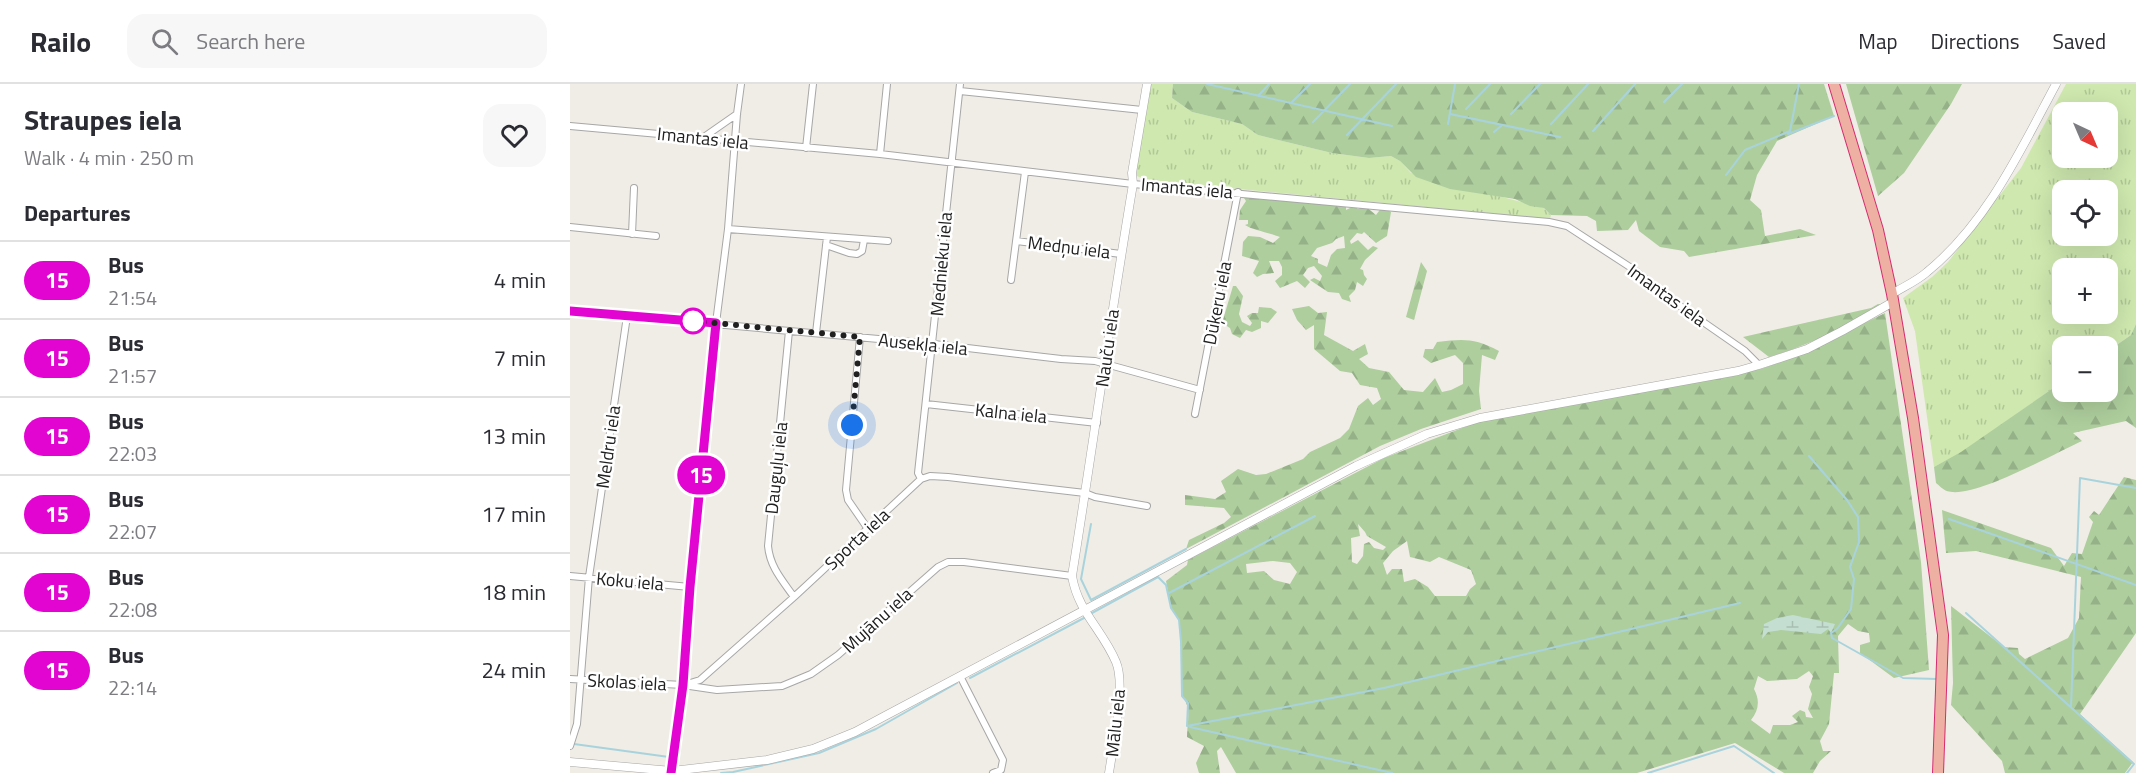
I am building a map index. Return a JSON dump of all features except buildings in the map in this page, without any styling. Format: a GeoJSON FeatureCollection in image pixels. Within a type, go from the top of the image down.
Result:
{"type":"FeatureCollection","features":[{"type":"Feature","properties":{"kind":"highway"},"geometry":{"type":"LineString","coordinates":[[1834,84],[1878,230],[1913,418],[1942,634],[1938,773]]}},
{"type":"Feature","properties":{"kind":"street"},"geometry":{"type":"LineString","coordinates":[[671,772],[683,685],[690,587],[716,323],[728,229],[736,114],[741,84]]}},
{"type":"Feature","properties":{"kind":"street"},"geometry":{"type":"LineString","coordinates":[[806,148],[813,84]]}},
{"type":"Feature","properties":{"kind":"street"},"geometry":{"type":"LineString","coordinates":[[880,154],[887,84]]}},
{"type":"Feature","properties":{"kind":"street","name":"Nauču iela"},"geometry":{"type":"LineString","coordinates":[[1083,611],[1075,593],[1072,576],[1147,84]]}},
{"type":"Feature","properties":{"kind":"street"},"geometry":{"type":"LineString","coordinates":[[570,762],[671,772],[767,760],[813,749],[855,732],[1356,466],[1427,434],[1494,415],[1738,371],[1807,348],[1892,298],[1926,273],[1956,243],[1988,204],[2011,168],[2056,84]]}},
{"type":"Feature","properties":{"kind":"street"},"geometry":{"type":"LineString","coordinates":[[960,87],[1142,110]]}},
{"type":"Feature","properties":{"kind":"street","name":"Mednieku iela"},"geometry":{"type":"LineString","coordinates":[[921,479],[918,473],[934,344],[960,87]]}},
{"type":"Feature","properties":{"kind":"street"},"geometry":{"type":"LineString","coordinates":[[704,137],[736,114]]}},
{"type":"Feature","properties":{"kind":"street","name":"Imantas iela"},"geometry":{"type":"LineString","coordinates":[[570,126],[880,154],[1133,184],[1550,222],[1567,226],[1636,271],[1670,299],[1760,364]]}},
{"type":"Feature","properties":{"kind":"street"},"geometry":{"type":"LineString","coordinates":[[1011,280],[1025,172]]}},
{"type":"Feature","properties":{"kind":"street"},"geometry":{"type":"LineString","coordinates":[[632,234],[634,188]]}},
{"type":"Feature","properties":{"kind":"street","name":"Dūķeru iela"},"geometry":{"type":"LineString","coordinates":[[1195,414],[1238,192]]}},
{"type":"Feature","properties":{"kind":"street"},"geometry":{"type":"LineString","coordinates":[[570,227],[656,236]]}},
{"type":"Feature","properties":{"kind":"street"},"geometry":{"type":"LineString","coordinates":[[728,229],[827,241],[888,242]]}},
{"type":"Feature","properties":{"kind":"street"},"geometry":{"type":"LineString","coordinates":[[827,241],[849,253],[857,254],[862,251],[864,240]]}},
{"type":"Feature","properties":{"kind":"street"},"geometry":{"type":"LineString","coordinates":[[816,333],[827,241]]}},
{"type":"Feature","properties":{"kind":"street","name":"Medņu iela"},"geometry":{"type":"LineString","coordinates":[[1016,241],[1121,254]]}},
{"type":"Feature","properties":{"kind":"street","name":"Ausekļa iela"},"geometry":{"type":"LineString","coordinates":[[570,311],[716,323],[1095,361],[1200,390]]}},
{"type":"Feature","properties":{"kind":"street","name":"Meldru iela"},"geometry":{"type":"LineString","coordinates":[[570,746],[577,724],[589,577],[627,316]]}},
{"type":"Feature","properties":{"kind":"street","name":"Dauguļu iela"},"geometry":{"type":"LineString","coordinates":[[789,331],[768,546],[773,569],[794,597]]}},
{"type":"Feature","properties":{"kind":"street"},"geometry":{"type":"LineString","coordinates":[[860,337],[846,490],[848,500],[868,529]]}},
{"type":"Feature","properties":{"kind":"street","name":"Kalna iela"},"geometry":{"type":"LineString","coordinates":[[926,404],[1097,423]]}},
{"type":"Feature","properties":{"kind":"street"},"geometry":{"type":"LineString","coordinates":[[921,479],[930,476],[948,477],[1085,493],[1095,497],[1147,506]]}},
{"type":"Feature","properties":{"kind":"street","name":"Sporta iela"},"geometry":{"type":"LineString","coordinates":[[683,685],[700,680],[794,597],[921,479]]}},
{"type":"Feature","properties":{"kind":"street","name":"Mujānu iela"},"geometry":{"type":"LineString","coordinates":[[683,685],[717,690],[782,686],[811,674],[838,655],[938,567],[948,562],[1072,576]]}},
{"type":"Feature","properties":{"kind":"street","name":"Koku iela"},"geometry":{"type":"LineString","coordinates":[[570,576],[690,587]]}},
{"type":"Feature","properties":{"kind":"street","name":"Mālu iela"},"geometry":{"type":"LineString","coordinates":[[1083,611],[1092,620],[1117,664],[1120,685],[1109,773]]}},
{"type":"Feature","properties":{"kind":"street"},"geometry":{"type":"LineString","coordinates":[[960,676],[1003,760],[1001,770],[993,773]]}},
{"type":"Feature","properties":{"kind":"street","name":"Skolas iela"},"geometry":{"type":"LineString","coordinates":[[570,679],[683,685]]}},
{"type":"Feature","properties":{"kind":"green space"},"geometry":{"type":"Polygon","coordinates":[[[1150,84],[1173,84],[1172,98],[1192,112],[1242,124],[1258,135],[1332,153],[1369,158],[1391,156],[1400,161],[1411,173],[1544,208],[1551,215],[1550,219],[1146,180],[1137,176],[1136,167],[1150,84]]]}},
{"type":"Feature","properties":{"kind":"green space"},"geometry":{"type":"Polygon","coordinates":[[[1173,84],[1824,84],[1834,116],[1777,141],[1757,175],[1750,200],[1761,210],[1765,236],[1800,229],[1816,235],[1689,257],[1684,251],[1660,247],[1639,231],[1636,220],[1628,230],[1597,231],[1596,221],[1587,216],[1551,215],[1544,208],[1530,206],[1515,199],[1450,189],[1416,177],[1400,161],[1391,156],[1369,158],[1332,153],[1258,135],[1242,124],[1192,112],[1172,98],[1173,84]]]}},
{"type":"Feature","properties":{"kind":"green space"},"geometry":{"type":"Polygon","coordinates":[[[1846,84],[1962,84],[1904,173],[1878,196],[1846,84]]]}},
{"type":"Feature","properties":{"kind":"green space"},"geometry":{"type":"Polygon","coordinates":[[[2066,84],[2136,84],[2136,324],[2131,335],[2118,344],[2118,336],[2052,336],[2052,389],[1961,453],[1934,467],[1915,331],[1903,298],[1948,262],[2021,168],[2052,110],[2052,168],[2118,168],[2118,102],[2056,102],[2066,84]]]}},
{"type":"Feature","properties":{"kind":"green space"},"geometry":{"type":"Polygon","coordinates":[[[1242,195],[1263,195],[1267,200],[1272,196],[1277,197],[1280,201],[1285,197],[1322,202],[1327,205],[1331,203],[1346,205],[1346,210],[1354,206],[1358,209],[1365,206],[1376,215],[1382,207],[1391,212],[1387,236],[1376,243],[1364,232],[1357,233],[1350,241],[1351,244],[1358,240],[1368,250],[1373,246],[1378,248],[1365,260],[1360,269],[1363,270],[1367,279],[1363,286],[1357,282],[1355,290],[1349,296],[1351,302],[1342,299],[1339,293],[1328,292],[1310,280],[1314,278],[1320,281],[1322,276],[1314,266],[1308,268],[1303,275],[1310,282],[1305,288],[1297,281],[1280,288],[1275,281],[1282,275],[1279,261],[1269,261],[1274,273],[1257,277],[1253,273],[1259,261],[1242,256],[1243,242],[1248,236],[1260,237],[1273,243],[1280,237],[1248,227],[1245,225],[1248,224],[1248,220],[1239,220],[1240,210],[1246,201],[1242,195]],[[1344,236],[1317,248],[1311,256],[1318,259],[1318,263],[1327,267],[1331,255],[1337,249],[1345,248],[1344,236]]]}},
{"type":"Feature","properties":{"kind":"green space"},"geometry":{"type":"Polygon","coordinates":[[[1421,262],[1427,271],[1414,320],[1406,317],[1421,262]]]}},
{"type":"Feature","properties":{"kind":"green space"},"geometry":{"type":"Polygon","coordinates":[[[1233,286],[1236,286],[1243,296],[1239,314],[1242,322],[1250,326],[1252,323],[1247,316],[1258,313],[1259,307],[1271,308],[1277,312],[1268,323],[1261,321],[1261,328],[1252,332],[1246,330],[1240,338],[1232,334],[1230,328],[1222,323],[1233,286]]]}},
{"type":"Feature","properties":{"kind":"green space"},"geometry":{"type":"Polygon","coordinates":[[[1878,304],[1881,305],[1841,328],[1812,342],[1769,357],[1743,337],[1871,308],[1878,304]]]}},
{"type":"Feature","properties":{"kind":"green space"},"geometry":{"type":"Polygon","coordinates":[[[1309,306],[1318,313],[1327,312],[1324,335],[1353,351],[1365,344],[1368,354],[1359,359],[1369,368],[1389,372],[1404,390],[1423,392],[1435,378],[1442,392],[1463,384],[1463,363],[1455,355],[1431,363],[1423,357],[1425,349],[1433,349],[1437,342],[1469,340],[1499,351],[1495,360],[1482,355],[1479,391],[1481,409],[1421,429],[1380,446],[1186,549],[1189,540],[1224,523],[1231,517],[1224,508],[1185,505],[1185,495],[1215,499],[1226,492],[1221,481],[1238,469],[1256,475],[1266,474],[1303,459],[1310,452],[1340,438],[1349,429],[1358,406],[1368,398],[1373,405],[1381,399],[1377,388],[1360,385],[1352,373],[1340,371],[1314,349],[1314,325],[1306,330],[1297,320],[1292,309],[1309,306]]]}},
{"type":"Feature","properties":{"kind":"green space"},"geometry":{"type":"Polygon","coordinates":[[[1885,313],[1921,562],[1929,670],[1894,678],[1860,653],[1860,645],[1870,642],[1869,633],[1858,631],[1848,624],[1838,636],[1839,673],[1834,673],[1829,724],[1820,741],[1823,751],[1831,751],[1820,761],[1813,773],[1784,773],[1735,743],[1637,773],[1236,773],[1221,747],[1217,751],[1220,773],[1199,773],[1196,763],[1204,746],[1187,737],[1188,710],[1182,696],[1179,621],[1171,608],[1166,581],[1187,565],[1188,560],[1384,458],[1483,420],[1761,369],[1795,357],[1885,313]],[[1358,524],[1360,536],[1351,538],[1352,562],[1357,564],[1363,556],[1364,544],[1369,542],[1374,548],[1383,550],[1386,547],[1367,536],[1358,524]],[[1407,541],[1393,551],[1383,563],[1387,575],[1392,569],[1402,569],[1404,582],[1415,579],[1428,587],[1435,596],[1466,596],[1476,584],[1471,570],[1439,557],[1430,562],[1410,557],[1407,541]],[[1273,561],[1246,564],[1247,573],[1264,571],[1274,580],[1290,584],[1297,572],[1290,563],[1273,561]],[[1809,671],[1797,679],[1767,681],[1758,676],[1754,689],[1758,705],[1751,720],[1770,734],[1773,725],[1790,725],[1798,722],[1792,716],[1800,710],[1805,712],[1806,717],[1813,718],[1808,709],[1812,694],[1809,687],[1813,676],[1809,671]]]}},
{"type":"Feature","properties":{"kind":"green space"},"geometry":{"type":"Polygon","coordinates":[[[2136,324],[2136,428],[2126,421],[2073,433],[2082,441],[2014,474],[1975,489],[1959,492],[1947,491],[1936,483],[1934,467],[1961,452],[2052,389],[2052,402],[2118,402],[2118,344],[2131,335],[2136,324]]]}},
{"type":"Feature","properties":{"kind":"green space"},"geometry":{"type":"Polygon","coordinates":[[[2124,477],[2136,480],[2136,633],[2080,714],[2133,762],[2125,773],[2005,773],[2002,761],[1951,705],[1953,683],[1951,606],[2004,647],[2018,648],[2019,654],[2025,659],[2068,638],[2079,618],[2081,577],[1976,551],[1946,553],[1942,510],[2051,548],[2064,566],[2072,553],[2082,554],[2093,522],[2089,517],[2094,511],[2099,515],[2124,477]]]}},
{"type":"Feature","properties":{"kind":"green space"},"geometry":{"type":"Polygon","coordinates":[[[1793,615],[1835,624],[1831,633],[1828,629],[1821,634],[1781,630],[1768,632],[1762,639],[1764,624],[1777,618],[1793,615]]]}},
{"type":"Feature","properties":{"kind":"waterway"},"geometry":{"type":"LineString","coordinates":[[1207,84],[1392,126]]}},
{"type":"Feature","properties":{"kind":"waterway"},"geometry":{"type":"LineString","coordinates":[[1258,96],[1269,84]]}},
{"type":"Feature","properties":{"kind":"waterway"},"geometry":{"type":"LineString","coordinates":[[1291,103],[1310,84]]}},
{"type":"Feature","properties":{"kind":"waterway"},"geometry":{"type":"LineString","coordinates":[[1313,122],[1350,84]]}},
{"type":"Feature","properties":{"kind":"waterway"},"geometry":{"type":"LineString","coordinates":[[1347,135],[1396,84]]}},
{"type":"Feature","properties":{"kind":"waterway"},"geometry":{"type":"LineString","coordinates":[[1448,124],[1455,84]]}},
{"type":"Feature","properties":{"kind":"waterway"},"geometry":{"type":"LineString","coordinates":[[1466,109],[1490,84]]}},
{"type":"Feature","properties":{"kind":"waterway"},"geometry":{"type":"LineString","coordinates":[[1511,114],[1540,84]]}},
{"type":"Feature","properties":{"kind":"waterway"},"geometry":{"type":"LineString","coordinates":[[1551,124],[1588,84]]}},
{"type":"Feature","properties":{"kind":"waterway"},"geometry":{"type":"LineString","coordinates":[[1593,131],[1635,84]]}},
{"type":"Feature","properties":{"kind":"waterway"},"geometry":{"type":"LineString","coordinates":[[1664,102],[1682,84]]}},
{"type":"Feature","properties":{"kind":"waterway"},"geometry":{"type":"LineString","coordinates":[[1726,175],[1745,150],[1790,131],[1799,84]]}},
{"type":"Feature","properties":{"kind":"waterway"},"geometry":{"type":"LineString","coordinates":[[1450,114],[1560,137]]}},
{"type":"Feature","properties":{"kind":"waterway"},"geometry":{"type":"LineString","coordinates":[[1788,134],[1834,116]]}},
{"type":"Feature","properties":{"kind":"waterway"},"geometry":{"type":"LineString","coordinates":[[1494,132],[1501,126]]}},
{"type":"Feature","properties":{"kind":"waterway"},"geometry":{"type":"LineString","coordinates":[[1809,456],[1847,500],[1858,517],[1859,542],[1850,567],[1854,579],[1851,609],[1837,629],[1831,633],[1832,638],[1903,678],[1937,679]]}},
{"type":"Feature","properties":{"kind":"waterway"},"geometry":{"type":"LineString","coordinates":[[2071,707],[2080,478],[2136,488]]}},
{"type":"Feature","properties":{"kind":"waterway"},"geometry":{"type":"LineString","coordinates":[[1169,593],[1315,516]]}},
{"type":"Feature","properties":{"kind":"waterway"},"geometry":{"type":"LineString","coordinates":[[1949,519],[2136,585]]}},
{"type":"Feature","properties":{"kind":"waterway"},"geometry":{"type":"LineString","coordinates":[[1091,524],[1081,579],[1091,600],[1186,549]]}},
{"type":"Feature","properties":{"kind":"waterway"},"geometry":{"type":"LineString","coordinates":[[1092,613],[1158,577],[1166,585],[1171,608],[1179,620],[1182,696],[1188,703],[1187,726]]}},
{"type":"Feature","properties":{"kind":"waterway"},"geometry":{"type":"LineString","coordinates":[[1187,726],[1384,688],[1740,603]]}},
{"type":"Feature","properties":{"kind":"waterway"},"geometry":{"type":"LineString","coordinates":[[1966,613],[2134,764],[2127,773]]}},
{"type":"Feature","properties":{"kind":"waterway"},"geometry":{"type":"LineString","coordinates":[[970,678],[1084,618]]}},
{"type":"Feature","properties":{"kind":"waterway"},"geometry":{"type":"LineString","coordinates":[[721,773],[819,753],[876,729],[957,683]]}},
{"type":"Feature","properties":{"kind":"waterway"},"geometry":{"type":"LineString","coordinates":[[1190,727],[1392,773]]}},
{"type":"Feature","properties":{"kind":"waterway"},"geometry":{"type":"LineString","coordinates":[[574,744],[669,757]]}},
{"type":"Feature","properties":{"kind":"waterway"},"geometry":{"type":"LineString","coordinates":[[1648,773],[1734,746],[1774,773]]}},
{"type":"Feature","properties":{"kind":"bus line","name":"15"},"geometry":{"type":"LineString","coordinates":[[570,311],[716,323],[690,587],[683,685],[671,773]]}},
{"type":"Feature","properties":{"kind":"route"},"geometry":{"type":"LineString","coordinates":[[693,321],[860,337],[852,425]]}}]}
